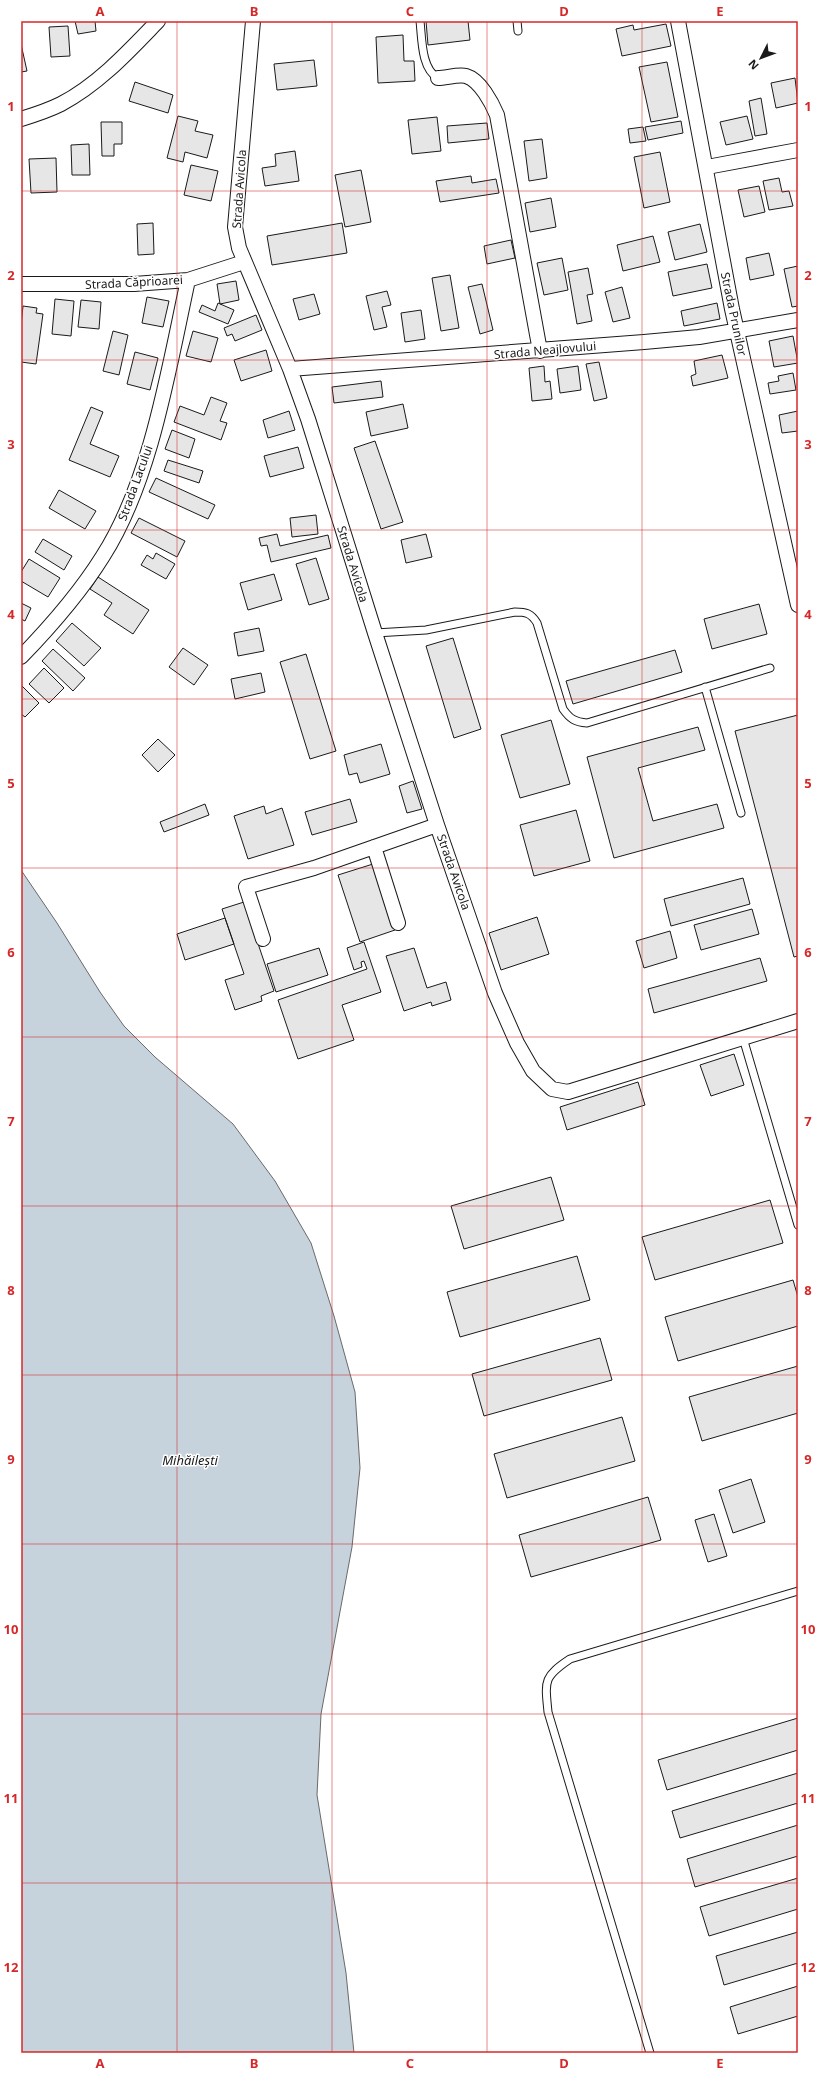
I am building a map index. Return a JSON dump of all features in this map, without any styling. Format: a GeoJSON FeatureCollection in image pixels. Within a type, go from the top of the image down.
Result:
{"type":"FeatureCollection","features":[{"type":"Feature","properties":{"kind":"street"},"geometry":{"type":"LineString","coordinates":[[21,119],[61,104],[90,85],[118,61],[158,21]]}},
{"type":"Feature","properties":{"kind":"street","name":"Strada Avicola"},"geometry":{"type":"LineString","coordinates":[[253,21],[235,227],[244,262],[290,369],[308,419],[437,825],[495,994],[517,1043],[533,1071],[552,1089],[568,1092],[743,1038]]}},
{"type":"Feature","properties":{"kind":"street","name":"Strada Prunilor"},"geometry":{"type":"LineString","coordinates":[[678,21],[737,331],[798,605]]}},
{"type":"Feature","properties":{"kind":"street"},"geometry":{"type":"LineString","coordinates":[[438,78],[467,76],[480,86],[490,99],[497,114],[540,351]]}},
{"type":"Feature","properties":{"kind":"street"},"geometry":{"type":"LineString","coordinates":[[707,167],[798,150]]}},
{"type":"Feature","properties":{"kind":"street","name":"Strada Căprioarei"},"geometry":{"type":"LineString","coordinates":[[21,284],[134,284],[188,280],[244,262]]}},
{"type":"Feature","properties":{"kind":"street","name":"Strada Lacului"},"geometry":{"type":"LineString","coordinates":[[21,657],[84,586],[104,555],[120,525],[146,456],[158,413],[188,280]]}},
{"type":"Feature","properties":{"kind":"street","name":"Strada Neajlovului"},"geometry":{"type":"LineString","coordinates":[[290,369],[540,351],[699,337],[798,320]]}},
{"type":"Feature","properties":{"kind":"street"},"geometry":{"type":"LineString","coordinates":[[263,939],[246,887],[314,868],[437,825]]}},
{"type":"Feature","properties":{"kind":"street"},"geometry":{"type":"LineString","coordinates":[[374,847],[398,923]]}},
{"type":"Feature","properties":{"kind":"street"},"geometry":{"type":"LineString","coordinates":[[743,1038],[798,1021]]}},
{"type":"Feature","properties":{"kind":"lane"},"geometry":{"type":"LineString","coordinates":[[420,21],[428,68],[432,75],[438,78]]}},
{"type":"Feature","properties":{"kind":"lane"},"geometry":{"type":"LineString","coordinates":[[517,21],[518,31]]}},
{"type":"Feature","properties":{"kind":"lane"},"geometry":{"type":"LineString","coordinates":[[375,633],[426,630],[524,612],[532,616],[537,623],[563,709],[569,717],[577,723],[587,723],[770,668]]}},
{"type":"Feature","properties":{"kind":"lane"},"geometry":{"type":"LineString","coordinates":[[705,687],[741,813]]}},
{"type":"Feature","properties":{"kind":"lane"},"geometry":{"type":"LineString","coordinates":[[743,1038],[798,1225]]}},
{"type":"Feature","properties":{"kind":"lane"},"geometry":{"type":"LineString","coordinates":[[650,2053],[548,1712],[545,1686],[553,1671],[570,1659],[798,1591]]}},
{"type":"Feature","properties":{"kind":"water","name":"Mihăilești"},"geometry":{"type":"Polygon","coordinates":[[[21,870],[57,923],[100,992],[124,1026],[155,1057],[233,1124],[275,1181],[311,1243],[334,1316],[355,1392],[360,1468],[352,1547],[321,1714],[317,1795],[346,1973],[354,2053],[21,2053],[21,870]]]}},
{"type":"Feature","properties":{"kind":"building"},"geometry":{"type":"Polygon","coordinates":[[[75,21],[95,21],[96,31],[78,34],[75,21]]]}},
{"type":"Feature","properties":{"kind":"building"},"geometry":{"type":"Polygon","coordinates":[[[426,21],[468,21],[470,40],[428,45],[426,21]]]}},
{"type":"Feature","properties":{"kind":"building"},"geometry":{"type":"Polygon","coordinates":[[[666,24],[671,46],[622,56],[616,29],[633,25],[634,30],[666,24]]]}},
{"type":"Feature","properties":{"kind":"building"},"geometry":{"type":"Polygon","coordinates":[[[68,26],[70,56],[51,57],[49,27],[68,26]]]}},
{"type":"Feature","properties":{"kind":"building"},"geometry":{"type":"Polygon","coordinates":[[[403,35],[404,61],[414,61],[415,81],[378,83],[376,37],[403,35]]]}},
{"type":"Feature","properties":{"kind":"building"},"geometry":{"type":"Polygon","coordinates":[[[21,44],[27,71],[21,72],[21,44]]]}},
{"type":"Feature","properties":{"kind":"building"},"geometry":{"type":"Polygon","coordinates":[[[314,60],[317,86],[277,90],[274,64],[314,60]]]}},
{"type":"Feature","properties":{"kind":"building"},"geometry":{"type":"Polygon","coordinates":[[[667,62],[678,117],[651,122],[639,67],[667,62]]]}},
{"type":"Feature","properties":{"kind":"building"},"geometry":{"type":"Polygon","coordinates":[[[795,78],[798,103],[776,108],[771,83],[795,78]]]}},
{"type":"Feature","properties":{"kind":"building"},"geometry":{"type":"Polygon","coordinates":[[[135,82],[173,95],[168,113],[129,101],[135,82]]]}},
{"type":"Feature","properties":{"kind":"building"},"geometry":{"type":"Polygon","coordinates":[[[761,98],[767,134],[755,136],[749,101],[761,98]]]}},
{"type":"Feature","properties":{"kind":"building"},"geometry":{"type":"Polygon","coordinates":[[[178,116],[198,121],[195,131],[213,135],[207,158],[185,152],[183,162],[167,158],[178,116]]]}},
{"type":"Feature","properties":{"kind":"building"},"geometry":{"type":"Polygon","coordinates":[[[747,116],[753,139],[726,145],[720,122],[747,116]]]}},
{"type":"Feature","properties":{"kind":"building"},"geometry":{"type":"Polygon","coordinates":[[[437,117],[441,151],[412,154],[408,120],[437,117]]]}},
{"type":"Feature","properties":{"kind":"building"},"geometry":{"type":"Polygon","coordinates":[[[681,121],[683,133],[648,140],[645,127],[681,121]]]}},
{"type":"Feature","properties":{"kind":"building"},"geometry":{"type":"Polygon","coordinates":[[[101,122],[122,122],[122,144],[114,144],[114,156],[102,156],[101,122]]]}},
{"type":"Feature","properties":{"kind":"building"},"geometry":{"type":"Polygon","coordinates":[[[487,123],[489,139],[448,143],[447,126],[487,123]]]}},
{"type":"Feature","properties":{"kind":"building"},"geometry":{"type":"Polygon","coordinates":[[[643,127],[646,141],[630,143],[628,129],[643,127]]]}},
{"type":"Feature","properties":{"kind":"building"},"geometry":{"type":"Polygon","coordinates":[[[542,139],[547,178],[529,181],[524,141],[542,139]]]}},
{"type":"Feature","properties":{"kind":"building"},"geometry":{"type":"Polygon","coordinates":[[[89,144],[90,175],[72,175],[71,145],[89,144]]]}},
{"type":"Feature","properties":{"kind":"building"},"geometry":{"type":"Polygon","coordinates":[[[295,151],[299,181],[265,186],[262,168],[276,166],[275,154],[295,151]]]}},
{"type":"Feature","properties":{"kind":"building"},"geometry":{"type":"Polygon","coordinates":[[[660,152],[670,202],[644,208],[634,157],[660,152]]]}},
{"type":"Feature","properties":{"kind":"building"},"geometry":{"type":"Polygon","coordinates":[[[56,158],[57,192],[31,193],[29,159],[56,158]]]}},
{"type":"Feature","properties":{"kind":"building"},"geometry":{"type":"Polygon","coordinates":[[[191,165],[218,171],[211,201],[184,195],[191,165]]]}},
{"type":"Feature","properties":{"kind":"building"},"geometry":{"type":"Polygon","coordinates":[[[361,170],[371,222],[345,227],[335,175],[361,170]]]}},
{"type":"Feature","properties":{"kind":"building"},"geometry":{"type":"Polygon","coordinates":[[[471,176],[472,183],[496,179],[499,193],[440,202],[436,181],[471,176]]]}},
{"type":"Feature","properties":{"kind":"building"},"geometry":{"type":"Polygon","coordinates":[[[779,178],[782,192],[789,191],[793,206],[769,210],[763,181],[779,178]]]}},
{"type":"Feature","properties":{"kind":"building"},"geometry":{"type":"Polygon","coordinates":[[[759,186],[765,212],[744,217],[738,190],[759,186]]]}},
{"type":"Feature","properties":{"kind":"building"},"geometry":{"type":"Polygon","coordinates":[[[551,198],[556,227],[530,232],[525,203],[551,198]]]}},
{"type":"Feature","properties":{"kind":"building"},"geometry":{"type":"Polygon","coordinates":[[[153,223],[154,254],[138,255],[137,224],[153,223]]]}},
{"type":"Feature","properties":{"kind":"building"},"geometry":{"type":"Polygon","coordinates":[[[342,223],[347,253],[272,265],[267,236],[342,223]]]}},
{"type":"Feature","properties":{"kind":"building"},"geometry":{"type":"Polygon","coordinates":[[[700,224],[707,252],[675,260],[668,232],[700,224]]]}},
{"type":"Feature","properties":{"kind":"building"},"geometry":{"type":"Polygon","coordinates":[[[653,236],[660,262],[623,271],[617,245],[653,236]]]}},
{"type":"Feature","properties":{"kind":"building"},"geometry":{"type":"Polygon","coordinates":[[[511,240],[515,258],[487,264],[484,246],[511,240]]]}},
{"type":"Feature","properties":{"kind":"building"},"geometry":{"type":"Polygon","coordinates":[[[769,253],[774,275],[750,280],[746,258],[769,253]]]}},
{"type":"Feature","properties":{"kind":"building"},"geometry":{"type":"Polygon","coordinates":[[[562,258],[568,290],[544,295],[537,263],[562,258]]]}},
{"type":"Feature","properties":{"kind":"building"},"geometry":{"type":"Polygon","coordinates":[[[707,264],[712,288],[673,296],[668,272],[707,264]]]}},
{"type":"Feature","properties":{"kind":"building"},"geometry":{"type":"Polygon","coordinates":[[[798,266],[798,306],[792,307],[784,269],[798,266]]]}},
{"type":"Feature","properties":{"kind":"building"},"geometry":{"type":"Polygon","coordinates":[[[588,268],[593,294],[587,295],[592,321],[577,324],[568,272],[588,268]]]}},
{"type":"Feature","properties":{"kind":"building"},"geometry":{"type":"Polygon","coordinates":[[[450,275],[459,328],[441,331],[432,278],[450,275]]]}},
{"type":"Feature","properties":{"kind":"building"},"geometry":{"type":"Polygon","coordinates":[[[236,281],[239,300],[220,304],[217,284],[236,281]]]}},
{"type":"Feature","properties":{"kind":"building"},"geometry":{"type":"Polygon","coordinates":[[[482,284],[493,330],[480,334],[468,287],[482,284]]]}},
{"type":"Feature","properties":{"kind":"building"},"geometry":{"type":"Polygon","coordinates":[[[622,287],[630,318],[613,322],[605,292],[622,287]]]}},
{"type":"Feature","properties":{"kind":"building"},"geometry":{"type":"Polygon","coordinates":[[[387,291],[391,305],[382,307],[387,327],[374,330],[366,296],[387,291]]]}},
{"type":"Feature","properties":{"kind":"building"},"geometry":{"type":"Polygon","coordinates":[[[314,294],[320,314],[299,320],[293,299],[314,294]]]}},
{"type":"Feature","properties":{"kind":"building"},"geometry":{"type":"Polygon","coordinates":[[[147,297],[169,301],[163,327],[142,323],[147,297]]]}},
{"type":"Feature","properties":{"kind":"building"},"geometry":{"type":"Polygon","coordinates":[[[55,299],[74,301],[71,336],[52,334],[55,299]]]}},
{"type":"Feature","properties":{"kind":"building"},"geometry":{"type":"Polygon","coordinates":[[[81,300],[101,302],[99,329],[78,327],[81,300]]]}},
{"type":"Feature","properties":{"kind":"building"},"geometry":{"type":"Polygon","coordinates":[[[218,303],[234,310],[228,324],[199,312],[202,305],[215,311],[218,303]]]}},
{"type":"Feature","properties":{"kind":"building"},"geometry":{"type":"Polygon","coordinates":[[[717,303],[720,319],[684,326],[681,311],[717,303]]]}},
{"type":"Feature","properties":{"kind":"building"},"geometry":{"type":"Polygon","coordinates":[[[23,306],[37,308],[36,313],[43,314],[36,364],[21,362],[21,325],[23,306]]]}},
{"type":"Feature","properties":{"kind":"building"},"geometry":{"type":"Polygon","coordinates":[[[421,310],[425,339],[405,342],[401,313],[421,310]]]}},
{"type":"Feature","properties":{"kind":"building"},"geometry":{"type":"Polygon","coordinates":[[[256,315],[262,330],[235,341],[232,334],[227,336],[224,328],[256,315]]]}},
{"type":"Feature","properties":{"kind":"building"},"geometry":{"type":"Polygon","coordinates":[[[113,331],[128,335],[119,375],[103,371],[113,331]]]}},
{"type":"Feature","properties":{"kind":"building"},"geometry":{"type":"Polygon","coordinates":[[[193,331],[218,338],[211,362],[186,356],[193,331]]]}},
{"type":"Feature","properties":{"kind":"building"},"geometry":{"type":"Polygon","coordinates":[[[793,336],[798,363],[774,367],[769,341],[793,336]]]}},
{"type":"Feature","properties":{"kind":"building"},"geometry":{"type":"Polygon","coordinates":[[[266,350],[272,371],[241,381],[234,360],[266,350]]]}},
{"type":"Feature","properties":{"kind":"building"},"geometry":{"type":"Polygon","coordinates":[[[135,352],[158,358],[150,390],[127,384],[135,352]]]}},
{"type":"Feature","properties":{"kind":"building"},"geometry":{"type":"Polygon","coordinates":[[[722,355],[728,378],[693,386],[691,376],[696,374],[694,361],[722,355]]]}},
{"type":"Feature","properties":{"kind":"building"},"geometry":{"type":"Polygon","coordinates":[[[599,362],[607,398],[594,401],[586,364],[599,362]]]}},
{"type":"Feature","properties":{"kind":"building"},"geometry":{"type":"Polygon","coordinates":[[[544,366],[545,382],[550,381],[552,399],[532,401],[529,368],[544,366]]]}},
{"type":"Feature","properties":{"kind":"building"},"geometry":{"type":"Polygon","coordinates":[[[578,366],[581,390],[560,393],[557,369],[578,366]]]}},
{"type":"Feature","properties":{"kind":"building"},"geometry":{"type":"Polygon","coordinates":[[[793,373],[796,390],[770,394],[768,383],[779,381],[778,376],[793,373]]]}},
{"type":"Feature","properties":{"kind":"building"},"geometry":{"type":"Polygon","coordinates":[[[381,381],[383,397],[334,403],[332,387],[381,381]]]}},
{"type":"Feature","properties":{"kind":"building"},"geometry":{"type":"Polygon","coordinates":[[[211,397],[227,403],[220,421],[227,423],[221,440],[174,422],[180,406],[204,415],[211,397]]]}},
{"type":"Feature","properties":{"kind":"building"},"geometry":{"type":"Polygon","coordinates":[[[403,404],[408,428],[371,436],[366,412],[403,404]]]}},
{"type":"Feature","properties":{"kind":"building"},"geometry":{"type":"Polygon","coordinates":[[[91,407],[103,412],[90,444],[119,456],[110,477],[69,460],[91,407]]]}},
{"type":"Feature","properties":{"kind":"building"},"geometry":{"type":"Polygon","coordinates":[[[289,411],[295,430],[268,438],[263,420],[289,411]]]}},
{"type":"Feature","properties":{"kind":"building"},"geometry":{"type":"Polygon","coordinates":[[[798,411],[798,431],[782,433],[779,415],[798,411]]]}},
{"type":"Feature","properties":{"kind":"building"},"geometry":{"type":"Polygon","coordinates":[[[172,430],[195,439],[189,458],[165,449],[172,430]]]}},
{"type":"Feature","properties":{"kind":"building"},"geometry":{"type":"Polygon","coordinates":[[[375,441],[403,522],[381,529],[354,448],[375,441]]]}},
{"type":"Feature","properties":{"kind":"building"},"geometry":{"type":"Polygon","coordinates":[[[298,447],[304,468],[270,477],[264,456],[298,447]]]}},
{"type":"Feature","properties":{"kind":"building"},"geometry":{"type":"Polygon","coordinates":[[[168,460],[203,471],[199,483],[164,471],[168,460]]]}},
{"type":"Feature","properties":{"kind":"building"},"geometry":{"type":"Polygon","coordinates":[[[156,478],[215,505],[208,519],[149,492],[156,478]]]}},
{"type":"Feature","properties":{"kind":"building"},"geometry":{"type":"Polygon","coordinates":[[[59,490],[96,511],[85,529],[49,508],[59,490]]]}},
{"type":"Feature","properties":{"kind":"building"},"geometry":{"type":"Polygon","coordinates":[[[316,515],[318,534],[292,537],[290,518],[316,515]]]}},
{"type":"Feature","properties":{"kind":"building"},"geometry":{"type":"Polygon","coordinates":[[[139,518],[185,541],[177,557],[131,533],[139,518]]]}},
{"type":"Feature","properties":{"kind":"building"},"geometry":{"type":"Polygon","coordinates":[[[277,534],[280,546],[328,535],[331,548],[271,562],[267,545],[261,546],[259,538],[277,534]]]}},
{"type":"Feature","properties":{"kind":"building"},"geometry":{"type":"Polygon","coordinates":[[[426,534],[432,557],[406,563],[401,540],[426,534]]]}},
{"type":"Feature","properties":{"kind":"building"},"geometry":{"type":"Polygon","coordinates":[[[43,539],[72,556],[64,570],[35,552],[43,539]]]}},
{"type":"Feature","properties":{"kind":"building"},"geometry":{"type":"Polygon","coordinates":[[[156,553],[175,564],[166,579],[141,565],[147,555],[153,559],[156,553]]]}},
{"type":"Feature","properties":{"kind":"building"},"geometry":{"type":"Polygon","coordinates":[[[316,558],[329,599],[309,605],[296,564],[316,558]]]}},
{"type":"Feature","properties":{"kind":"building"},"geometry":{"type":"Polygon","coordinates":[[[29,559],[60,578],[48,597],[21,581],[21,572],[29,559]]]}},
{"type":"Feature","properties":{"kind":"building"},"geometry":{"type":"Polygon","coordinates":[[[274,574],[282,600],[248,610],[240,583],[274,574]]]}},
{"type":"Feature","properties":{"kind":"building"},"geometry":{"type":"Polygon","coordinates":[[[98,577],[149,610],[133,634],[104,615],[112,603],[90,589],[98,577]]]}},
{"type":"Feature","properties":{"kind":"building"},"geometry":{"type":"Polygon","coordinates":[[[21,603],[31,608],[25,621],[21,619],[21,603]]]}},
{"type":"Feature","properties":{"kind":"building"},"geometry":{"type":"Polygon","coordinates":[[[759,604],[767,634],[712,649],[704,619],[759,604]]]}},
{"type":"Feature","properties":{"kind":"building"},"geometry":{"type":"Polygon","coordinates":[[[72,623],[101,648],[84,666],[56,641],[72,623]]]}},
{"type":"Feature","properties":{"kind":"building"},"geometry":{"type":"Polygon","coordinates":[[[259,628],[264,651],[238,656],[234,633],[259,628]]]}},
{"type":"Feature","properties":{"kind":"building"},"geometry":{"type":"Polygon","coordinates":[[[453,638],[481,729],[454,738],[426,646],[453,638]]]}},
{"type":"Feature","properties":{"kind":"building"},"geometry":{"type":"Polygon","coordinates":[[[183,648],[208,665],[194,685],[169,667],[183,648]]]}},
{"type":"Feature","properties":{"kind":"building"},"geometry":{"type":"Polygon","coordinates":[[[53,649],[85,678],[73,691],[42,661],[53,649]]]}},
{"type":"Feature","properties":{"kind":"building"},"geometry":{"type":"Polygon","coordinates":[[[675,650],[682,672],[573,704],[566,681],[675,650]]]}},
{"type":"Feature","properties":{"kind":"building"},"geometry":{"type":"Polygon","coordinates":[[[306,654],[336,751],[310,759],[280,662],[306,654]]]}},
{"type":"Feature","properties":{"kind":"building"},"geometry":{"type":"Polygon","coordinates":[[[44,668],[64,688],[49,703],[29,684],[44,668]]]}},
{"type":"Feature","properties":{"kind":"building"},"geometry":{"type":"Polygon","coordinates":[[[261,673],[265,692],[235,699],[231,679],[261,673]]]}},
{"type":"Feature","properties":{"kind":"building"},"geometry":{"type":"Polygon","coordinates":[[[21,685],[39,703],[25,717],[21,714],[21,685]]]}},
{"type":"Feature","properties":{"kind":"building"},"geometry":{"type":"Polygon","coordinates":[[[798,715],[798,956],[794,957],[735,731],[798,715]]]}},
{"type":"Feature","properties":{"kind":"building"},"geometry":{"type":"Polygon","coordinates":[[[551,720],[570,784],[520,798],[501,735],[551,720]]]}},
{"type":"Feature","properties":{"kind":"building"},"geometry":{"type":"Polygon","coordinates":[[[698,727],[705,750],[638,768],[653,821],[717,804],[724,828],[614,858],[587,757],[698,727]]]}},
{"type":"Feature","properties":{"kind":"building"},"geometry":{"type":"Polygon","coordinates":[[[158,739],[175,755],[158,772],[142,755],[158,739]]]}},
{"type":"Feature","properties":{"kind":"building"},"geometry":{"type":"Polygon","coordinates":[[[381,744],[390,774],[360,783],[357,773],[349,775],[344,755],[381,744]]]}},
{"type":"Feature","properties":{"kind":"building"},"geometry":{"type":"Polygon","coordinates":[[[413,781],[422,809],[407,813],[399,786],[413,781]]]}},
{"type":"Feature","properties":{"kind":"building"},"geometry":{"type":"Polygon","coordinates":[[[350,799],[357,822],[312,835],[305,812],[350,799]]]}},
{"type":"Feature","properties":{"kind":"building"},"geometry":{"type":"Polygon","coordinates":[[[205,804],[209,815],[164,832],[160,822],[205,804]]]}},
{"type":"Feature","properties":{"kind":"building"},"geometry":{"type":"Polygon","coordinates":[[[264,806],[266,814],[282,808],[294,845],[248,859],[234,816],[264,806]]]}},
{"type":"Feature","properties":{"kind":"building"},"geometry":{"type":"Polygon","coordinates":[[[576,810],[590,861],[534,876],[520,825],[576,810]]]}},
{"type":"Feature","properties":{"kind":"building"},"geometry":{"type":"Polygon","coordinates":[[[373,864],[395,930],[360,942],[338,875],[373,864]]]}},
{"type":"Feature","properties":{"kind":"building"},"geometry":{"type":"Polygon","coordinates":[[[743,878],[750,904],[671,926],[664,899],[743,878]]]}},
{"type":"Feature","properties":{"kind":"building"},"geometry":{"type":"Polygon","coordinates":[[[244,902],[274,991],[261,996],[262,1001],[235,1010],[225,980],[244,974],[222,909],[244,902]]]}},
{"type":"Feature","properties":{"kind":"building"},"geometry":{"type":"Polygon","coordinates":[[[752,909],[759,934],[701,950],[694,925],[752,909]]]}},
{"type":"Feature","properties":{"kind":"building"},"geometry":{"type":"Polygon","coordinates":[[[537,917],[549,954],[501,970],[489,933],[537,917]]]}},
{"type":"Feature","properties":{"kind":"building"},"geometry":{"type":"Polygon","coordinates":[[[225,918],[234,944],[185,960],[177,934],[225,918]]]}},
{"type":"Feature","properties":{"kind":"building"},"geometry":{"type":"Polygon","coordinates":[[[670,931],[677,958],[644,968],[636,941],[670,931]]]}},
{"type":"Feature","properties":{"kind":"building"},"geometry":{"type":"Polygon","coordinates":[[[364,942],[381,992],[342,1005],[354,1040],[298,1059],[278,1000],[367,969],[364,961],[361,962],[362,967],[354,970],[347,948],[364,942]]]}},
{"type":"Feature","properties":{"kind":"building"},"geometry":{"type":"Polygon","coordinates":[[[319,948],[328,975],[276,992],[267,964],[319,948]]]}},
{"type":"Feature","properties":{"kind":"building"},"geometry":{"type":"Polygon","coordinates":[[[414,948],[427,988],[446,982],[451,1000],[432,1006],[431,1002],[404,1011],[386,956],[414,948]]]}},
{"type":"Feature","properties":{"kind":"building"},"geometry":{"type":"Polygon","coordinates":[[[760,958],[767,981],[654,1013],[648,989],[760,958]]]}},
{"type":"Feature","properties":{"kind":"building"},"geometry":{"type":"Polygon","coordinates":[[[734,1054],[744,1085],[711,1096],[700,1065],[734,1054]]]}},
{"type":"Feature","properties":{"kind":"building"},"geometry":{"type":"Polygon","coordinates":[[[638,1082],[645,1105],[567,1130],[560,1107],[638,1082]]]}},
{"type":"Feature","properties":{"kind":"building"},"geometry":{"type":"Polygon","coordinates":[[[551,1177],[564,1220],[464,1249],[451,1206],[551,1177]]]}},
{"type":"Feature","properties":{"kind":"building"},"geometry":{"type":"Polygon","coordinates":[[[770,1200],[783,1243],[655,1280],[642,1237],[770,1200]]]}},
{"type":"Feature","properties":{"kind":"building"},"geometry":{"type":"Polygon","coordinates":[[[577,1256],[590,1300],[460,1337],[447,1292],[577,1256]]]}},
{"type":"Feature","properties":{"kind":"building"},"geometry":{"type":"Polygon","coordinates":[[[793,1280],[798,1297],[798,1326],[678,1361],[665,1317],[793,1280]]]}},
{"type":"Feature","properties":{"kind":"building"},"geometry":{"type":"Polygon","coordinates":[[[600,1338],[612,1380],[484,1416],[472,1374],[600,1338]]]}},
{"type":"Feature","properties":{"kind":"building"},"geometry":{"type":"Polygon","coordinates":[[[798,1366],[798,1413],[702,1441],[689,1397],[798,1366]]]}},
{"type":"Feature","properties":{"kind":"building"},"geometry":{"type":"Polygon","coordinates":[[[622,1417],[635,1461],[507,1498],[494,1454],[622,1417]]]}},
{"type":"Feature","properties":{"kind":"building"},"geometry":{"type":"Polygon","coordinates":[[[751,1479],[765,1522],[733,1533],[719,1490],[751,1479]]]}},
{"type":"Feature","properties":{"kind":"building"},"geometry":{"type":"Polygon","coordinates":[[[648,1497],[661,1540],[531,1577],[519,1535],[648,1497]]]}},
{"type":"Feature","properties":{"kind":"building"},"geometry":{"type":"Polygon","coordinates":[[[714,1514],[727,1556],[708,1562],[695,1520],[714,1514]]]}},
{"type":"Feature","properties":{"kind":"building"},"geometry":{"type":"Polygon","coordinates":[[[798,1718],[798,1750],[667,1790],[658,1760],[798,1718]]]}},
{"type":"Feature","properties":{"kind":"building"},"geometry":{"type":"Polygon","coordinates":[[[798,1773],[798,1803],[680,1838],[672,1811],[798,1773]]]}},
{"type":"Feature","properties":{"kind":"building"},"geometry":{"type":"Polygon","coordinates":[[[798,1825],[798,1856],[695,1887],[687,1859],[798,1825]]]}},
{"type":"Feature","properties":{"kind":"building"},"geometry":{"type":"Polygon","coordinates":[[[798,1878],[798,1909],[709,1936],[700,1907],[798,1878]]]}},
{"type":"Feature","properties":{"kind":"building"},"geometry":{"type":"Polygon","coordinates":[[[798,1932],[798,1963],[724,1985],[716,1956],[798,1932]]]}},
{"type":"Feature","properties":{"kind":"building"},"geometry":{"type":"Polygon","coordinates":[[[798,1986],[798,2016],[738,2034],[730,2007],[798,1986]]]}}]}
